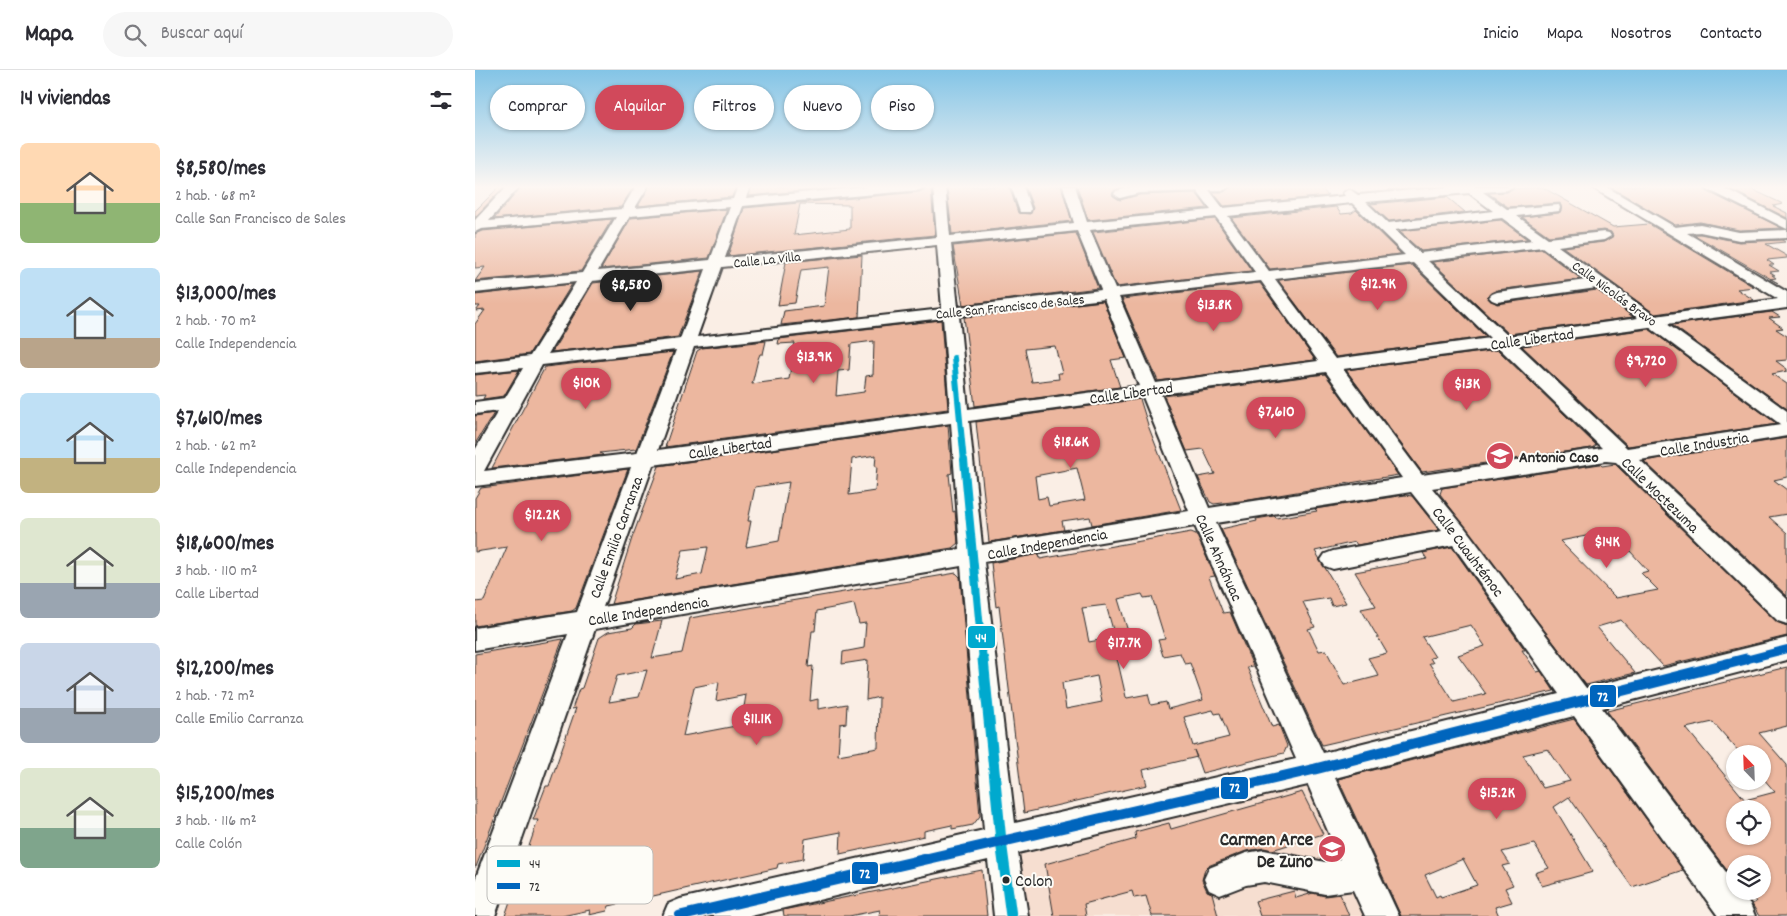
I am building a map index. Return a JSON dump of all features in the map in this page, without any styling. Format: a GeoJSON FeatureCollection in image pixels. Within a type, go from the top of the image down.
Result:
{"type":"FeatureCollection","features":[{"type":"Feature","properties":{"kind":"street"},"geometry":{"type":"LineString","coordinates":[[475,468],[536,360],[619,225]]}},
{"type":"Feature","properties":{"kind":"street","name":"Calle Emilio Carranza"},"geometry":{"type":"LineString","coordinates":[[503,846],[729,225]]}},
{"type":"Feature","properties":{"kind":"street"},"geometry":{"type":"LineString","coordinates":[[943,225],[949,313],[972,557],[1001,841],[1011,916]]}},
{"type":"Feature","properties":{"kind":"street","name":"Calle La Villa"},"geometry":{"type":"LineString","coordinates":[[475,288],[1087,225]]}},
{"type":"Feature","properties":{"kind":"street","name":"Calle Cuauhtémoc"},"geometry":{"type":"LineString","coordinates":[[1230,225],[1416,483],[1457,534],[1738,916]]}},
{"type":"Feature","properties":{"kind":"street"},"geometry":{"type":"LineString","coordinates":[[1385,227],[1399,225]]}},
{"type":"Feature","properties":{"kind":"street","name":"Calle Nicolás Bravo"},"geometry":{"type":"LineString","coordinates":[[1522,225],[1787,420]]}},
{"type":"Feature","properties":{"kind":"street"},"geometry":{"type":"LineString","coordinates":[[1663,225],[1787,298]]}},
{"type":"Feature","properties":{"kind":"street","name":"Calle Ahnáhuac"},"geometry":{"type":"LineString","coordinates":[[1082,226],[1202,517],[1382,916]]}},
{"type":"Feature","properties":{"kind":"street","name":"Calle Moctezuma"},"geometry":{"type":"LineString","coordinates":[[1385,227],[1787,614]]}},
{"type":"Feature","properties":{"kind":"street"},"geometry":{"type":"LineString","coordinates":[[1672,231],[1700,228],[1739,236],[1787,234]]}},
{"type":"Feature","properties":{"kind":"street","name":"Calle San Francisco de Sales"},"geometry":{"type":"LineString","coordinates":[[475,368],[1604,236]]}},
{"type":"Feature","properties":{"kind":"street"},"geometry":{"type":"LineString","coordinates":[[1497,297],[1601,283]]}},
{"type":"Feature","properties":{"kind":"street","name":"Calle Libertad"},"geometry":{"type":"LineString","coordinates":[[475,479],[959,416],[1787,303]]}},
{"type":"Feature","properties":{"kind":"street"},"geometry":{"type":"LineString","coordinates":[[475,408],[512,403]]}},
{"type":"Feature","properties":{"kind":"street","name":"Calle Industria"},"geometry":{"type":"LineString","coordinates":[[1621,456],[1787,430]]}},
{"type":"Feature","properties":{"kind":"street","name":"Calle Independencia"},"geometry":{"type":"LineString","coordinates":[[475,640],[1202,517],[1606,454],[1621,456]]}},
{"type":"Feature","properties":{"kind":"street"},"geometry":{"type":"LineString","coordinates":[[1333,560],[1449,538],[1457,534]]}},
{"type":"Feature","properties":{"kind":"street"},"geometry":{"type":"LineString","coordinates":[[680,916],[1315,769],[1580,700],[1787,650]]}},
{"type":"Feature","properties":{"kind":"street"},"geometry":{"type":"LineString","coordinates":[[1220,879],[1246,869],[1264,866],[1325,878],[1362,872]]}},
{"type":"Feature","properties":{"kind":"street","name":"Calle Emilio Carranza"},"geometry":{"type":"LineString","coordinates":[[478,916],[487,891]]}},
{"type":"Feature","properties":{"kind":"shaded area"},"geometry":{"type":"Polygon","coordinates":[[[1309,782],[1367,916],[1029,916],[1020,855],[1309,782]]]}},
{"type":"Feature","properties":{"kind":"building"},"geometry":{"type":"Polygon","coordinates":[[[542,225],[608,225],[581,271],[475,281],[485,267],[475,268],[475,234],[482,231],[542,225]]]}},
{"type":"Feature","properties":{"kind":"building"},"geometry":{"type":"Polygon","coordinates":[[[627,225],[721,225],[709,258],[601,269],[627,225]]]}},
{"type":"Feature","properties":{"kind":"building"},"geometry":{"type":"Polygon","coordinates":[[[738,225],[796,225],[794,235],[850,229],[850,225],[934,225],[935,235],[728,256],[738,225]]]}},
{"type":"Feature","properties":{"kind":"building"},"geometry":{"type":"Polygon","coordinates":[[[951,225],[1031,225],[952,234],[951,225]]]}},
{"type":"Feature","properties":{"kind":"building"},"geometry":{"type":"Polygon","coordinates":[[[1154,225],[1220,225],[1252,271],[1116,287],[1093,232],[1154,225]]]}},
{"type":"Feature","properties":{"kind":"building"},"geometry":{"type":"Polygon","coordinates":[[[1237,225],[1372,225],[1401,254],[1270,269],[1237,225]]]}},
{"type":"Feature","properties":{"kind":"building"},"geometry":{"type":"Polygon","coordinates":[[[1450,225],[1508,225],[1527,239],[1421,251],[1399,231],[1450,225]]]}},
{"type":"Feature","properties":{"kind":"building"},"geometry":{"type":"Polygon","coordinates":[[[1534,225],[1613,227],[1651,225],[1754,287],[1737,289],[1754,300],[1655,314],[1563,247],[1604,242],[1613,236],[1611,232],[1604,230],[1549,236],[1534,225]]]}},
{"type":"Feature","properties":{"kind":"building"},"geometry":{"type":"Polygon","coordinates":[[[1717,225],[1777,225],[1782,228],[1739,230],[1717,225]]]}},
{"type":"Feature","properties":{"kind":"building"},"geometry":{"type":"Polygon","coordinates":[[[1076,233],[1098,288],[963,305],[953,246],[1076,233]]]}},
{"type":"Feature","properties":{"kind":"building"},"geometry":{"type":"Polygon","coordinates":[[[1693,234],[1739,242],[1782,240],[1785,242],[1766,244],[1787,256],[1787,258],[1767,260],[1774,265],[1769,265],[1779,271],[1770,272],[1776,278],[1771,279],[1693,234]]]}},
{"type":"Feature","properties":{"kind":"building"},"geometry":{"type":"Polygon","coordinates":[[[1541,249],[1581,279],[1497,290],[1491,293],[1488,298],[1497,304],[1597,290],[1633,317],[1509,334],[1432,262],[1541,249]]]}},
{"type":"Feature","properties":{"kind":"building"},"geometry":{"type":"Polygon","coordinates":[[[862,255],[859,317],[781,325],[784,311],[824,306],[829,267],[801,270],[795,303],[778,305],[786,262],[862,255]]]}},
{"type":"Feature","properties":{"kind":"building"},"geometry":{"type":"Polygon","coordinates":[[[1412,265],[1486,337],[1336,357],[1278,280],[1412,265]]]}},
{"type":"Feature","properties":{"kind":"building"},"geometry":{"type":"Polygon","coordinates":[[[703,271],[678,337],[552,352],[593,283],[703,271]]]}},
{"type":"Feature","properties":{"kind":"building"},"geometry":{"type":"Polygon","coordinates":[[[1260,283],[1315,360],[1158,381],[1122,299],[1260,283]]]}},
{"type":"Feature","properties":{"kind":"building"},"geometry":{"type":"Polygon","coordinates":[[[572,284],[529,354],[475,361],[475,324],[485,310],[476,311],[480,306],[475,306],[475,295],[572,284]]]}},
{"type":"Feature","properties":{"kind":"building"},"geometry":{"type":"Polygon","coordinates":[[[1103,301],[1126,358],[1111,360],[1120,387],[975,406],[964,317],[1103,301]],[[1055,346],[1025,349],[1032,382],[1059,379],[1058,373],[1062,373],[1055,346]]]}},
{"type":"Feature","properties":{"kind":"building"},"geometry":{"type":"Polygon","coordinates":[[[1772,312],[1780,317],[1769,318],[1783,328],[1776,329],[1787,336],[1787,360],[1776,361],[1787,371],[1772,374],[1787,384],[1787,409],[1672,325],[1772,312]]]}},
{"type":"Feature","properties":{"kind":"building"},"geometry":{"type":"Polygon","coordinates":[[[941,320],[948,409],[665,447],[697,351],[702,348],[766,341],[763,354],[760,354],[758,359],[752,384],[789,379],[795,343],[778,344],[779,339],[941,320]],[[874,341],[851,344],[849,370],[838,371],[836,396],[864,392],[866,376],[873,375],[874,341]]]}},
{"type":"Feature","properties":{"kind":"building"},"geometry":{"type":"Polygon","coordinates":[[[1649,329],[1777,424],[1628,446],[1522,346],[1649,329]]]}},
{"type":"Feature","properties":{"kind":"building"},"geometry":{"type":"Polygon","coordinates":[[[1498,350],[1596,445],[1592,448],[1422,472],[1346,370],[1498,350]]]}},
{"type":"Feature","properties":{"kind":"building"},"geometry":{"type":"Polygon","coordinates":[[[673,352],[636,449],[600,453],[603,455],[492,468],[545,367],[673,352]]]}},
{"type":"Feature","properties":{"kind":"building"},"geometry":{"type":"Polygon","coordinates":[[[519,370],[504,396],[483,399],[485,395],[475,396],[475,375],[519,370]]]}},
{"type":"Feature","properties":{"kind":"building"},"geometry":{"type":"Polygon","coordinates":[[[1325,374],[1398,475],[1249,500],[1214,504],[1210,502],[1198,477],[1215,474],[1203,449],[1187,451],[1164,396],[1325,374]]]}},
{"type":"Feature","properties":{"kind":"building"},"geometry":{"type":"Polygon","coordinates":[[[1140,399],[1149,428],[1181,510],[1092,525],[1090,517],[1062,521],[1064,530],[989,542],[976,422],[1140,399]],[[1077,468],[1035,476],[1038,499],[1047,497],[1049,506],[1085,500],[1077,468]]]}},
{"type":"Feature","properties":{"kind":"building"},"geometry":{"type":"Polygon","coordinates":[[[494,413],[475,444],[475,416],[494,413]]]}},
{"type":"Feature","properties":{"kind":"building"},"geometry":{"type":"Polygon","coordinates":[[[948,425],[952,473],[949,474],[958,543],[952,548],[611,604],[632,538],[659,466],[948,425]],[[876,455],[852,459],[849,495],[875,491],[876,455]],[[789,482],[755,487],[748,521],[751,521],[746,547],[779,541],[789,482]],[[708,547],[683,550],[675,579],[702,574],[708,547]]]}},
{"type":"Feature","properties":{"kind":"building"},"geometry":{"type":"Polygon","coordinates":[[[1787,438],[1787,477],[1774,480],[1787,490],[1787,514],[1769,517],[1787,533],[1787,596],[1644,461],[1787,438]]]}},
{"type":"Feature","properties":{"kind":"building"},"geometry":{"type":"Polygon","coordinates":[[[1600,464],[1602,466],[1615,464],[1777,622],[1787,626],[1787,636],[1663,666],[1621,620],[1597,627],[1635,673],[1586,685],[1440,494],[1442,488],[1600,464]],[[1612,531],[1560,541],[1616,598],[1658,590],[1641,573],[1648,571],[1612,531]]]}},
{"type":"Feature","properties":{"kind":"building"},"geometry":{"type":"Polygon","coordinates":[[[628,469],[576,608],[572,611],[475,626],[475,602],[484,601],[507,547],[475,552],[475,498],[481,488],[628,469]]]}},
{"type":"Feature","properties":{"kind":"building"},"geometry":{"type":"Polygon","coordinates":[[[1405,495],[1412,496],[1439,530],[1357,545],[1355,542],[1315,551],[1346,603],[1332,606],[1329,598],[1303,602],[1315,627],[1308,629],[1319,651],[1326,650],[1344,685],[1379,676],[1368,658],[1387,653],[1361,609],[1376,606],[1355,572],[1427,559],[1423,553],[1452,547],[1525,650],[1522,650],[1537,672],[1541,671],[1554,691],[1322,745],[1221,529],[1257,521],[1256,519],[1274,516],[1276,518],[1317,511],[1315,509],[1405,495]],[[1471,625],[1422,637],[1435,657],[1430,658],[1433,663],[1429,663],[1454,702],[1486,694],[1458,655],[1485,646],[1471,625]]]}},
{"type":"Feature","properties":{"kind":"building"},"geometry":{"type":"Polygon","coordinates":[[[1191,532],[1196,534],[1215,576],[1209,577],[1223,613],[1230,612],[1253,666],[1247,667],[1272,727],[1279,725],[1287,746],[1284,753],[1202,773],[1196,757],[1143,770],[1147,785],[1024,813],[999,606],[996,607],[991,563],[1039,554],[1040,559],[1191,532]],[[1142,594],[1118,599],[1135,654],[1117,658],[1126,697],[1148,694],[1151,705],[1166,702],[1168,709],[1203,700],[1190,663],[1185,664],[1180,653],[1163,656],[1158,640],[1165,639],[1152,597],[1144,598],[1142,594]],[[1106,605],[1082,608],[1089,642],[1115,637],[1106,605]],[[1097,676],[1062,683],[1066,709],[1102,702],[1097,676]],[[1213,710],[1184,717],[1193,746],[1229,737],[1220,713],[1215,714],[1213,710]]]}},
{"type":"Feature","properties":{"kind":"building"},"geometry":{"type":"Polygon","coordinates":[[[956,573],[960,577],[980,816],[973,825],[952,829],[952,825],[924,831],[924,836],[840,854],[841,832],[805,839],[803,859],[778,864],[777,868],[653,896],[653,846],[529,846],[538,820],[533,820],[546,786],[549,786],[576,708],[572,709],[579,689],[582,688],[599,638],[608,632],[632,628],[636,624],[662,621],[652,658],[682,653],[690,618],[956,573]],[[854,604],[817,611],[815,631],[812,631],[808,667],[813,666],[810,701],[818,699],[818,709],[847,704],[846,723],[840,724],[838,755],[878,748],[879,697],[866,700],[868,660],[842,664],[843,652],[864,648],[866,623],[859,624],[854,604]],[[647,670],[617,676],[609,702],[639,697],[647,670]],[[719,682],[694,687],[683,736],[741,725],[746,695],[716,701],[719,682]]]}},
{"type":"Feature","properties":{"kind":"building"},"geometry":{"type":"Polygon","coordinates":[[[563,639],[476,867],[475,867],[475,654],[563,639]]]}},
{"type":"Feature","properties":{"kind":"building"},"geometry":{"type":"Polygon","coordinates":[[[1787,667],[1787,726],[1759,733],[1770,745],[1733,745],[1713,722],[1686,728],[1726,777],[1726,790],[1737,790],[1745,800],[1775,792],[1771,787],[1771,747],[1787,765],[1787,916],[1759,916],[1752,904],[1756,902],[1754,900],[1771,900],[1771,855],[1726,855],[1726,869],[1607,711],[1787,667]]]}},
{"type":"Feature","properties":{"kind":"building"},"geometry":{"type":"Polygon","coordinates":[[[1574,719],[1683,870],[1632,887],[1569,797],[1554,807],[1593,872],[1542,886],[1535,873],[1549,868],[1534,844],[1502,852],[1510,864],[1502,866],[1513,885],[1505,888],[1512,902],[1495,907],[1499,916],[1401,916],[1338,779],[1574,719]],[[1548,749],[1523,755],[1543,788],[1570,781],[1548,749]],[[1463,859],[1425,875],[1436,897],[1477,885],[1463,859]]]}},
{"type":"Feature","properties":{"kind":"building"},"geometry":{"type":"Polygon","coordinates":[[[1302,792],[1323,834],[1272,850],[1264,848],[1246,851],[1208,866],[1205,869],[1202,880],[1207,891],[1212,893],[1218,916],[1152,916],[1146,896],[1134,898],[1132,891],[1084,904],[1086,916],[1054,916],[1045,864],[1136,839],[1135,832],[1169,823],[1171,829],[1302,792]]]}},
{"type":"Feature","properties":{"kind":"building"},"geometry":{"type":"Polygon","coordinates":[[[982,870],[987,916],[879,916],[880,910],[849,916],[784,916],[783,910],[982,870]]]}},
{"type":"Feature","properties":{"kind":"building"},"geometry":{"type":"Polygon","coordinates":[[[1294,891],[1296,898],[1313,893],[1325,896],[1340,894],[1349,916],[1260,916],[1255,901],[1294,891]]]}},
{"type":"Feature","properties":{"kind":"building"},"geometry":{"type":"Polygon","coordinates":[[[509,904],[618,904],[609,906],[607,911],[589,915],[590,910],[562,916],[505,916],[509,904]]]}},
{"type":"Feature","properties":{"kind":"transit line","name":"44"},"geometry":{"type":"LineString","coordinates":[[954,358],[1001,841],[1011,916]]}},
{"type":"Feature","properties":{"kind":"transit line","name":"72"},"geometry":{"type":"LineString","coordinates":[[680,916],[1315,769],[1787,649]]}},
{"type":"Feature","properties":{"kind":"place","name":"Antonio Caso"},"geometry":{"type":"Point","coordinates":[1500,456]}},
{"type":"Feature","properties":{"kind":"place","name":"Carmen Arce De Zuno"},"geometry":{"type":"Point","coordinates":[1332,849]}},
{"type":"Feature","properties":{"kind":"place","name":"Colon"},"geometry":{"type":"Point","coordinates":[1006,880]}}]}
